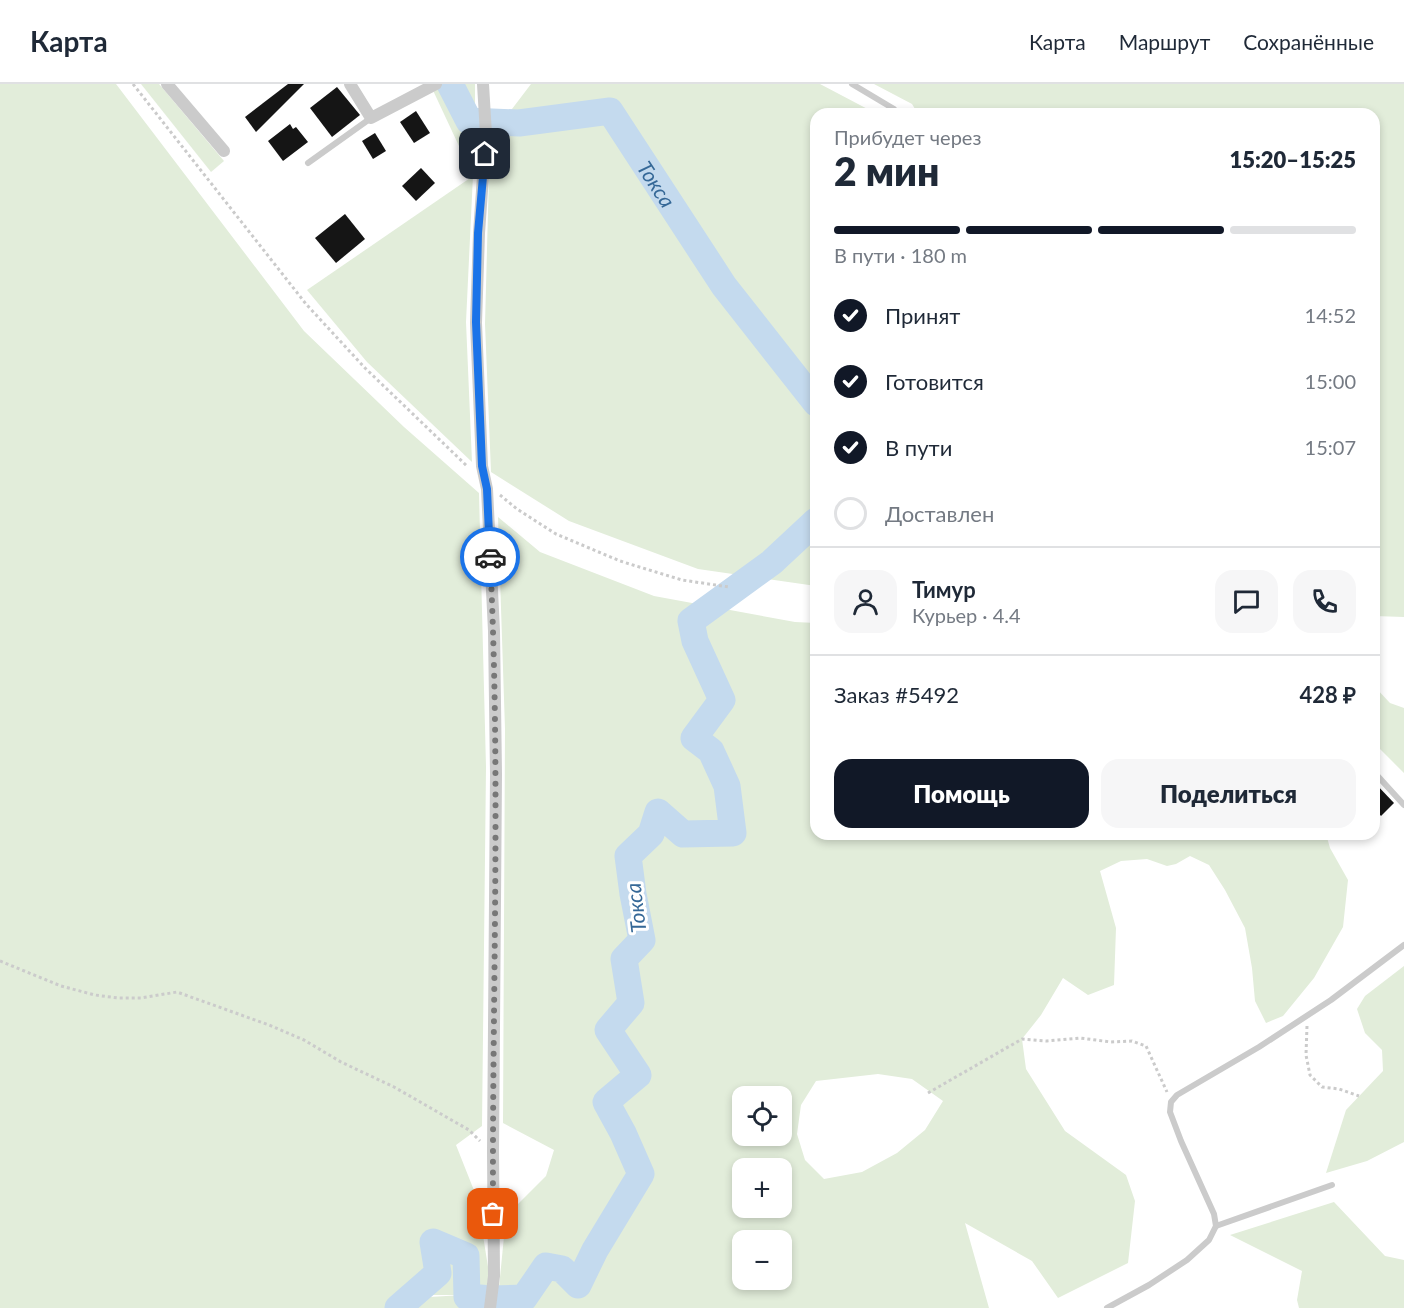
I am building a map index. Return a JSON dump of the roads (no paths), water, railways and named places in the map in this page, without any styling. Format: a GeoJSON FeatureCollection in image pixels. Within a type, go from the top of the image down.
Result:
{"type":"FeatureCollection","features":[{"type":"Feature","properties":{"kind":"street"},"geometry":{"type":"LineString","coordinates":[[167,84],[224,151]]}},
{"type":"Feature","properties":{"kind":"street"},"geometry":{"type":"LineString","coordinates":[[350,84],[370,118],[436,84]]}},
{"type":"Feature","properties":{"kind":"street"},"geometry":{"type":"LineString","coordinates":[[483,84],[486,134],[478,233],[476,322],[482,466],[487,489],[494,631],[496,774],[494,1276],[490,1308]]}},
{"type":"Feature","properties":{"kind":"lane"},"geometry":{"type":"LineString","coordinates":[[852,84],[892,108]]}},
{"type":"Feature","properties":{"kind":"lane"},"geometry":{"type":"LineString","coordinates":[[308,163],[370,118]]}},
{"type":"Feature","properties":{"kind":"lane"},"geometry":{"type":"LineString","coordinates":[[1380,779],[1404,805]]}},
{"type":"Feature","properties":{"kind":"lane"},"geometry":{"type":"LineString","coordinates":[[1107,1308],[1149,1285],[1187,1260],[1209,1240],[1216,1226],[1211,1206],[1174,1124],[1170,1112],[1171,1102],[1177,1095],[1226,1067],[1331,1000],[1404,945]]}},
{"type":"Feature","properties":{"kind":"lane"},"geometry":{"type":"LineString","coordinates":[[1216,1226],[1332,1185]]}},
{"type":"Feature","properties":{"kind":"waterway","name":"Токса"},"geometry":{"type":"LineString","coordinates":[[450,84],[469,121],[519,123],[610,111],[724,286],[810,395]]}},
{"type":"Feature","properties":{"kind":"waterway","name":"Токса"},"geometry":{"type":"LineString","coordinates":[[398,1308],[438,1273],[433,1242],[466,1256],[467,1297],[524,1298],[546,1266],[562,1269],[578,1285],[595,1250],[641,1174],[606,1102],[638,1075],[608,1030],[631,1003],[624,959],[642,940],[628,856],[651,834],[658,812],[683,834],[733,833],[727,786],[711,751],[694,738],[722,700],[695,641],[691,621],[772,562],[810,527]]}}]}
